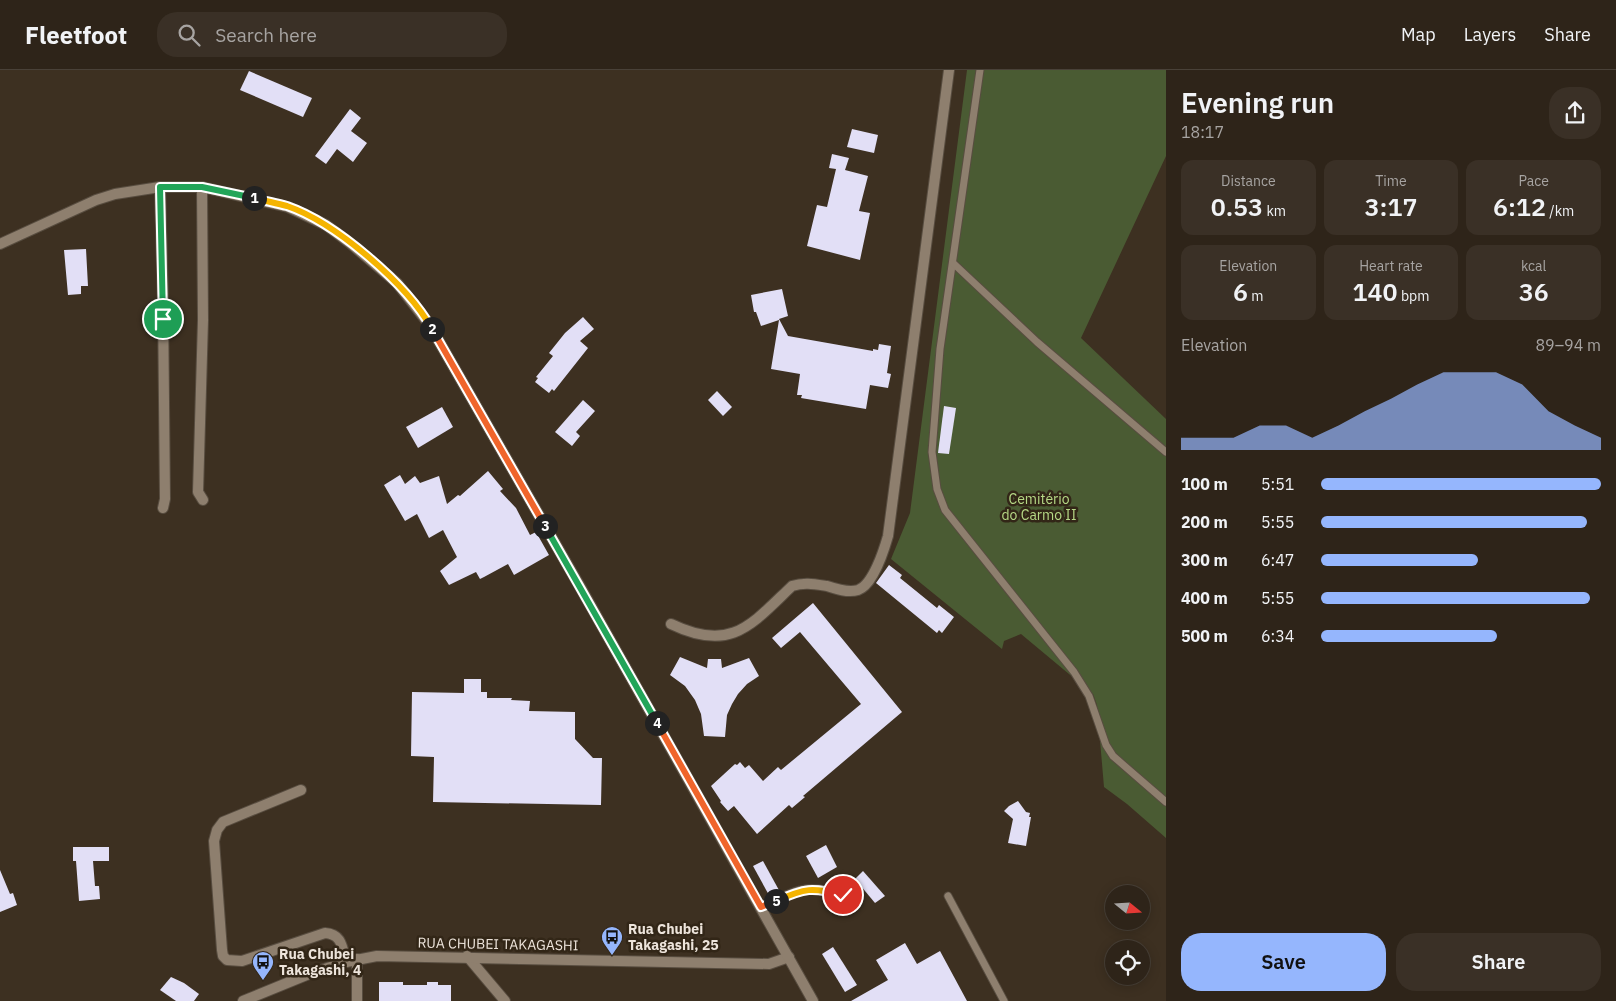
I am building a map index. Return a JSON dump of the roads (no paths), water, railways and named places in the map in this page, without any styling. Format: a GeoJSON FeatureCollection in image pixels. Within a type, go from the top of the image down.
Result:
{"type":"FeatureCollection","features":[{"type":"Feature","properties":{"kind":"street"},"geometry":{"type":"LineString","coordinates":[[672,624],[698,634],[715,636],[743,630],[751,625],[792,586],[812,583],[848,591],[859,590],[865,585],[880,561],[888,536],[949,70]]}},
{"type":"Feature","properties":{"kind":"street"},"geometry":{"type":"LineString","coordinates":[[160,187],[164,304],[165,498],[163,508]]}},
{"type":"Feature","properties":{"kind":"street"},"geometry":{"type":"LineString","coordinates":[[0,244],[96,200],[115,194],[160,187],[202,187],[288,207],[326,225],[397,283],[429,324],[814,1001]]}},
{"type":"Feature","properties":{"kind":"street"},"geometry":{"type":"LineString","coordinates":[[202,187],[203,320],[198,492],[203,500]]}},
{"type":"Feature","properties":{"kind":"street"},"geometry":{"type":"LineString","coordinates":[[301,790],[224,822],[216,830],[214,841],[222,950],[227,960],[242,960],[325,933],[332,933],[341,940],[346,962]]}},
{"type":"Feature","properties":{"kind":"street","name":"RUA CHUBEI TAKAGASHI"},"geometry":{"type":"LineString","coordinates":[[243,1001],[309,974],[357,959],[377,956],[467,956],[769,964],[789,957]]}},
{"type":"Feature","properties":{"kind":"street"},"geometry":{"type":"LineString","coordinates":[[467,956],[505,1001]]}},
{"type":"Feature","properties":{"kind":"street"},"geometry":{"type":"LineString","coordinates":[[357,959],[357,1001]]}},
{"type":"Feature","properties":{"kind":"lane"},"geometry":{"type":"LineString","coordinates":[[980,70],[940,350],[932,452],[939,497],[945,510],[1074,672],[1089,696],[1106,745],[1113,756],[1166,802]]}},
{"type":"Feature","properties":{"kind":"lane"},"geometry":{"type":"LineString","coordinates":[[953,263],[1038,342],[1166,452]]}},
{"type":"Feature","properties":{"kind":"lane"},"geometry":{"type":"LineString","coordinates":[[761,907],[800,890],[811,889],[834,893],[854,900]]}},
{"type":"Feature","properties":{"kind":"lane"},"geometry":{"type":"LineString","coordinates":[[948,896],[1004,1001]]}},
{"type":"Feature","properties":{"kind":"place","name":"Rua Chubei Takagashi, 25"},"geometry":{"type":"Point","coordinates":[612,956]}},
{"type":"Feature","properties":{"kind":"place","name":"Rua Chubei Takagashi, 4"},"geometry":{"type":"Point","coordinates":[263,981]}},
{"type":"Feature","properties":{"kind":"park label","name":"Cemitério do Carmo II"},"geometry":{"type":"Point","coordinates":[1039,508]}}]}
